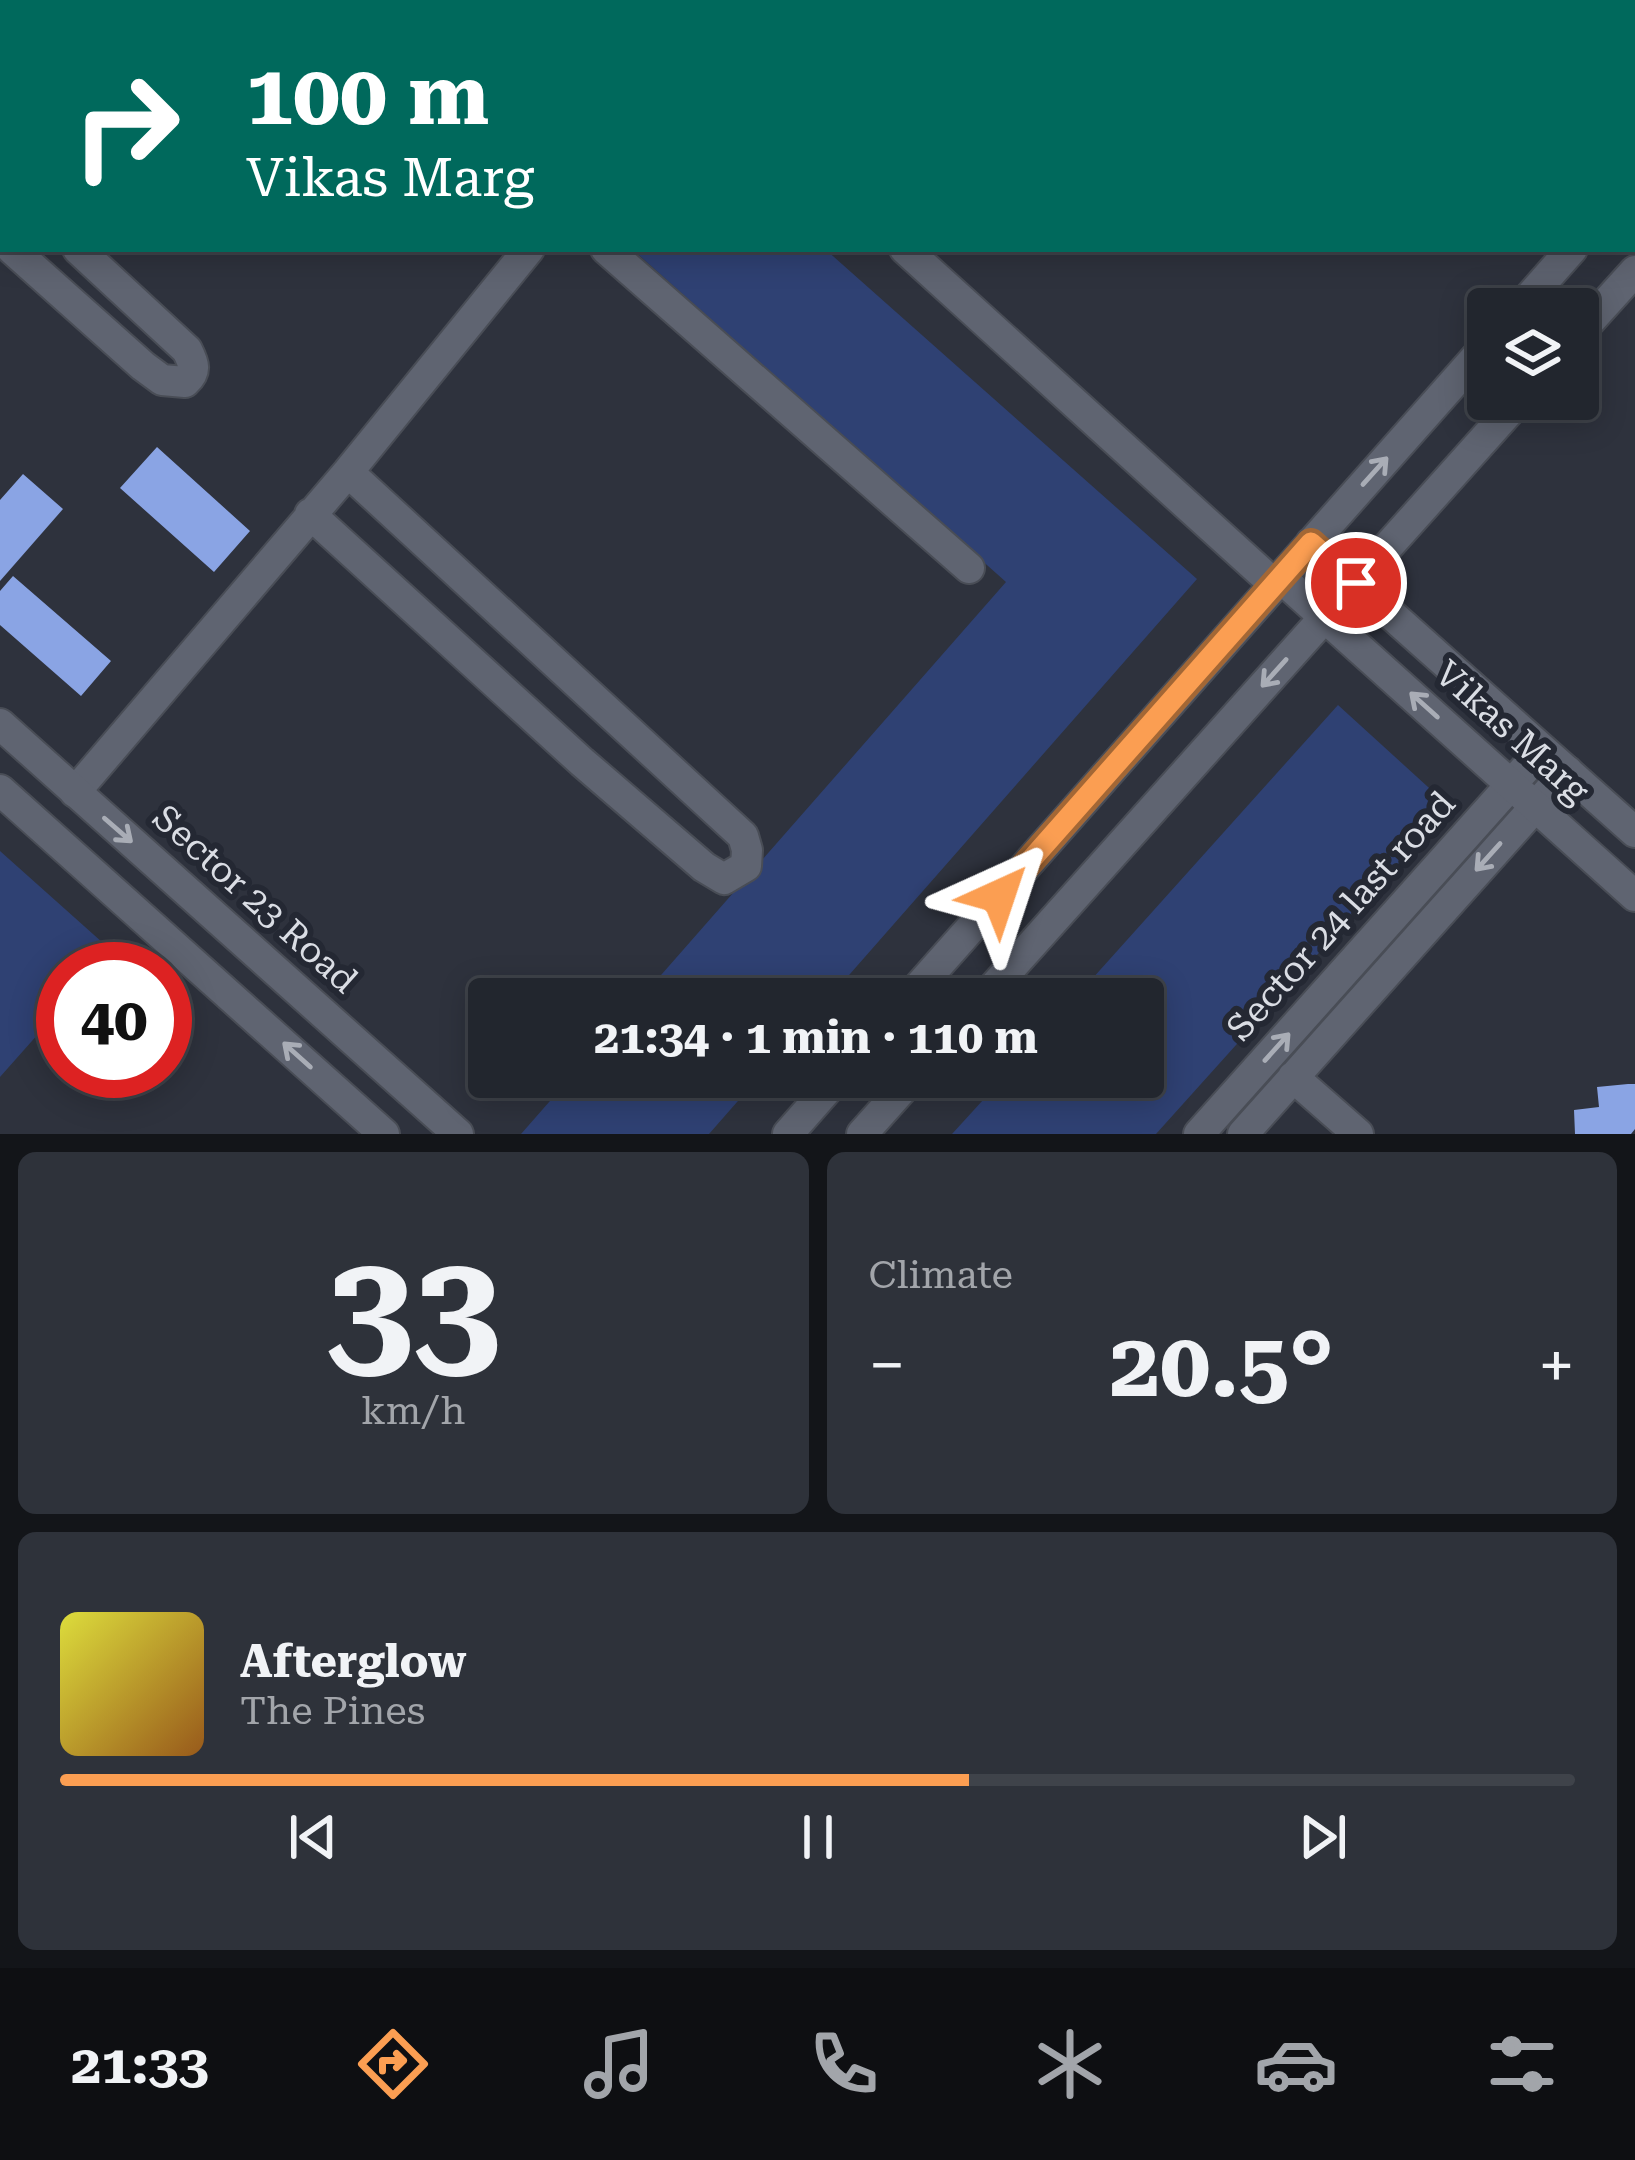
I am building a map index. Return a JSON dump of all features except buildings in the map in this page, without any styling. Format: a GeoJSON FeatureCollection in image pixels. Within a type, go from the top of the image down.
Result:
{"type":"FeatureCollection","features":[{"type":"Feature","properties":{"kind":"street"},"geometry":{"type":"LineString","coordinates":[[16,252],[143,366],[162,380],[185,382],[193,375],[194,365],[187,350],[81,252]]}},
{"type":"Feature","properties":{"kind":"street"},"geometry":{"type":"LineString","coordinates":[[75,792],[348,472],[527,252]]}},
{"type":"Feature","properties":{"kind":"street"},"geometry":{"type":"LineString","coordinates":[[609,252],[969,568]]}},
{"type":"Feature","properties":{"kind":"street","name":"Vikas Marg"},"geometry":{"type":"LineString","coordinates":[[908,252],[1278,581],[1325,616],[1635,896]]}},
{"type":"Feature","properties":{"kind":"street"},"geometry":{"type":"LineString","coordinates":[[1538,288],[1569,252]]}},
{"type":"Feature","properties":{"kind":"street"},"geometry":{"type":"LineString","coordinates":[[1599,311],[1635,271]]}},
{"type":"Feature","properties":{"kind":"street"},"geometry":{"type":"LineString","coordinates":[[927,978],[1467,368]]}},
{"type":"Feature","properties":{"kind":"street"},"geometry":{"type":"LineString","coordinates":[[1002,978],[1501,420]]}},
{"type":"Feature","properties":{"kind":"street"},"geometry":{"type":"LineString","coordinates":[[310,514],[582,763],[704,867],[724,879],[746,866],[742,836],[348,472]]}},
{"type":"Feature","properties":{"kind":"street","name":"Vikas Marg"},"geometry":{"type":"LineString","coordinates":[[1311,543],[1635,832]]}},
{"type":"Feature","properties":{"kind":"street","name":"Sector 23 Road"},"geometry":{"type":"LineString","coordinates":[[0,724],[426,1123],[457,1134]]}},
{"type":"Feature","properties":{"kind":"street","name":"Sector 24 last road"},"geometry":{"type":"LineString","coordinates":[[1199,1134],[1543,750]]}},
{"type":"Feature","properties":{"kind":"street","name":"Sector 24 last road"},"geometry":{"type":"LineString","coordinates":[[1243,1134],[1567,771]]}},
{"type":"Feature","properties":{"kind":"street"},"geometry":{"type":"LineString","coordinates":[[0,790],[384,1134]]}},
{"type":"Feature","properties":{"kind":"street"},"geometry":{"type":"LineString","coordinates":[[1293,1077],[1358,1134]]}},
{"type":"Feature","properties":{"kind":"street"},"geometry":{"type":"LineString","coordinates":[[788,1134],[820,1098]]}},
{"type":"Feature","properties":{"kind":"street"},"geometry":{"type":"LineString","coordinates":[[862,1134],[894,1098]]}},
{"type":"Feature","properties":{"kind":"shaded area"},"geometry":{"type":"Polygon","coordinates":[[[635,252],[828,252],[1197,579],[846,978],[658,978],[1006,582],[635,252]]]}},
{"type":"Feature","properties":{"kind":"shaded area"},"geometry":{"type":"Polygon","coordinates":[[[1338,705],[1450,807],[1156,1134],[952,1134],[985,1098],[1164,1098],[1164,978],[1093,978],[1338,705]]]}},
{"type":"Feature","properties":{"kind":"shaded area"},"geometry":{"type":"Polygon","coordinates":[[[0,851],[102,942],[36,942],[36,1036],[0,1077],[0,851]]]}},
{"type":"Feature","properties":{"kind":"shaded area"},"geometry":{"type":"Polygon","coordinates":[[[553,1098],[741,1098],[709,1134],[521,1134],[553,1098]]]}},
{"type":"Feature","properties":{"kind":"route"},"geometry":{"type":"LineString","coordinates":[[999,896],[1311,543],[1356,583]]}}]}
